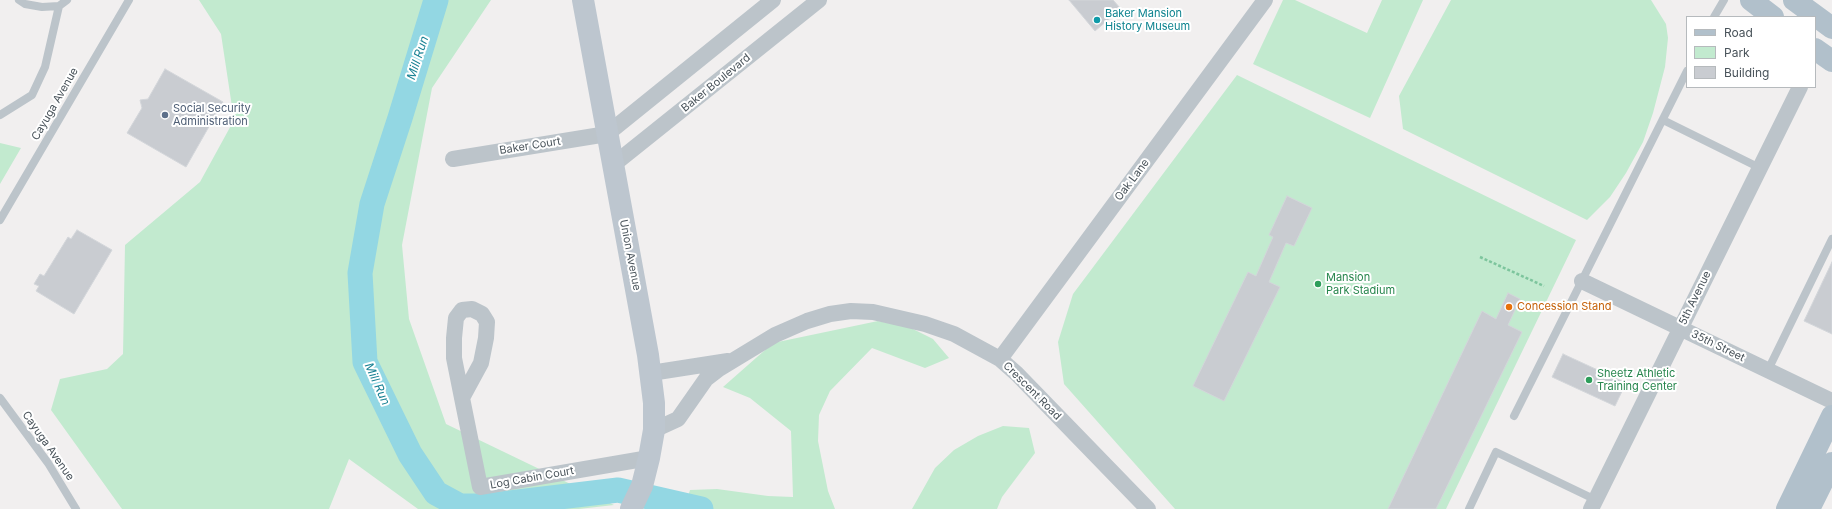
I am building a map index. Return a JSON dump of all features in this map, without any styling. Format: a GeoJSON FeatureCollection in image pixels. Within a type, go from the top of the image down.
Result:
{"type":"FeatureCollection","features":[{"type":"Feature","properties":{"kind":"main road","name":"Union Avenue"},"geometry":{"type":"LineString","coordinates":[[583,0],[651,374],[654,403],[654,430],[649,458],[636,499]]}},
{"type":"Feature","properties":{"kind":"main road"},"geometry":{"type":"LineString","coordinates":[[1751,0],[1772,16]]}},
{"type":"Feature","properties":{"kind":"main road"},"geometry":{"type":"LineString","coordinates":[[1794,0],[1831,26]]}},
{"type":"Feature","properties":{"kind":"main road"},"geometry":{"type":"LineString","coordinates":[[1787,509],[1832,416]]}},
{"type":"Feature","properties":{"kind":"main road"},"geometry":{"type":"LineString","coordinates":[[1809,509],[1832,463]]}},
{"type":"Feature","properties":{"kind":"street"},"geometry":{"type":"LineString","coordinates":[[607,134],[773,0]]}},
{"type":"Feature","properties":{"kind":"street","name":"Baker Boulevard"},"geometry":{"type":"LineString","coordinates":[[613,165],[819,0]]}},
{"type":"Feature","properties":{"kind":"street","name":"Oak Lane"},"geometry":{"type":"LineString","coordinates":[[1000,359],[1265,0]]}},
{"type":"Feature","properties":{"kind":"street","name":"5th Avenue"},"geometry":{"type":"LineString","coordinates":[[1593,504],[1800,88]]}},
{"type":"Feature","properties":{"kind":"street","name":"Baker Court"},"geometry":{"type":"LineString","coordinates":[[453,159],[607,134]]}},
{"type":"Feature","properties":{"kind":"street","name":"35th Street"},"geometry":{"type":"LineString","coordinates":[[1582,281],[1832,401]]}},
{"type":"Feature","properties":{"kind":"street","name":"Log Cabin Court"},"geometry":{"type":"LineString","coordinates":[[462,398],[480,362],[486,338],[487,322],[482,314],[472,309],[462,310],[456,318],[454,358],[462,398],[480,487],[649,458]]}},
{"type":"Feature","properties":{"kind":"street","name":"Crescent Road"},"geometry":{"type":"LineString","coordinates":[[654,430],[678,419],[706,380],[733,360],[775,335],[807,321],[830,314],[873,312],[925,324],[954,334],[1000,359],[1017,374],[1148,509]]}},
{"type":"Feature","properties":{"kind":"street","name":"Crescent Road"},"geometry":{"type":"LineString","coordinates":[[651,374],[733,360]]}},
{"type":"Feature","properties":{"kind":"lane"},"geometry":{"type":"LineString","coordinates":[[19,0],[25,4],[42,7],[59,6],[67,0]]}},
{"type":"Feature","properties":{"kind":"lane","name":"Cayuga Avenue"},"geometry":{"type":"LineString","coordinates":[[0,220],[129,0]]}},
{"type":"Feature","properties":{"kind":"lane"},"geometry":{"type":"LineString","coordinates":[[1715,16],[1724,0]]}},
{"type":"Feature","properties":{"kind":"lane"},"geometry":{"type":"LineString","coordinates":[[0,115],[32,95],[46,68],[59,6]]}},
{"type":"Feature","properties":{"kind":"lane"},"geometry":{"type":"LineString","coordinates":[[1514,416],[1686,73]]}},
{"type":"Feature","properties":{"kind":"lane"},"geometry":{"type":"LineString","coordinates":[[1662,120],[1760,168]]}},
{"type":"Feature","properties":{"kind":"lane"},"geometry":{"type":"LineString","coordinates":[[1768,370],[1832,239]]}},
{"type":"Feature","properties":{"kind":"lane","name":"Cayuga Avenue"},"geometry":{"type":"LineString","coordinates":[[0,398],[48,463],[76,509]]}},
{"type":"Feature","properties":{"kind":"lane"},"geometry":{"type":"LineString","coordinates":[[1469,509],[1496,452],[1593,504]]}},
{"type":"Feature","properties":{"kind":"path"},"geometry":{"type":"LineString","coordinates":[[1480,257],[1544,286]]}},
{"type":"Feature","properties":{"kind":"green space"},"geometry":{"type":"Polygon","coordinates":[[[199,0],[491,0],[432,88],[402,245],[409,319],[446,424],[614,505],[579,509],[418,509],[349,459],[329,509],[122,509],[51,410],[60,379],[107,369],[123,354],[125,245],[200,182],[234,120],[221,34],[199,0]]]}},
{"type":"Feature","properties":{"kind":"green space"},"geometry":{"type":"Polygon","coordinates":[[[1283,0],[1295,0],[1367,33],[1382,0],[1423,0],[1370,118],[1253,64],[1283,0]]]}},
{"type":"Feature","properties":{"kind":"green space"},"geometry":{"type":"Polygon","coordinates":[[[1451,0],[1651,0],[1666,24],[1668,38],[1665,67],[1653,113],[1643,142],[1626,173],[1610,197],[1587,220],[1403,129],[1399,96],[1451,0]]]}},
{"type":"Feature","properties":{"kind":"green space","name":"Mansion Park Stadium"},"geometry":{"type":"Polygon","coordinates":[[[1237,75],[1576,240],[1446,509],[1175,509],[1064,384],[1058,342],[1073,294],[1237,75]]]}},
{"type":"Feature","properties":{"kind":"green space"},"geometry":{"type":"Polygon","coordinates":[[[0,143],[21,148],[0,184],[0,143]]]}},
{"type":"Feature","properties":{"kind":"green space"},"geometry":{"type":"Polygon","coordinates":[[[878,321],[909,327],[933,339],[949,358],[925,368],[872,348],[830,391],[819,415],[818,441],[828,491],[835,509],[684,509],[690,490],[717,489],[768,496],[793,497],[791,431],[750,398],[723,387],[773,343],[878,321]]]}},
{"type":"Feature","properties":{"kind":"green space"},"geometry":{"type":"Polygon","coordinates":[[[1003,426],[1029,428],[1035,453],[1002,497],[997,509],[912,509],[935,468],[954,450],[978,436],[1003,426]]]}},
{"type":"Feature","properties":{"kind":"building","name":"Baker Mansion History Museum"},"geometry":{"type":"Polygon","coordinates":[[[1069,0],[1113,0],[1121,9],[1095,31],[1069,0]]]}},
{"type":"Feature","properties":{"kind":"building"},"geometry":{"type":"Polygon","coordinates":[[[165,69],[223,102],[186,167],[127,133],[142,108],[140,100],[148,99],[165,69]]]}},
{"type":"Feature","properties":{"kind":"building"},"geometry":{"type":"Polygon","coordinates":[[[1287,196],[1312,208],[1294,246],[1286,243],[1269,282],[1280,287],[1224,401],[1193,386],[1248,272],[1256,276],[1273,237],[1269,235],[1287,196]]]}},
{"type":"Feature","properties":{"kind":"building"},"geometry":{"type":"Polygon","coordinates":[[[77,230],[112,250],[74,314],[36,291],[39,286],[34,284],[40,274],[44,276],[68,237],[71,239],[77,230]]]}},
{"type":"Feature","properties":{"kind":"building"},"geometry":{"type":"Polygon","coordinates":[[[1832,262],[1832,334],[1804,321],[1832,262]]]}},
{"type":"Feature","properties":{"kind":"building"},"geometry":{"type":"Polygon","coordinates":[[[1508,293],[1520,299],[1508,325],[1522,332],[1436,509],[1388,509],[1482,311],[1496,319],[1508,293]]]}},
{"type":"Feature","properties":{"kind":"building","name":"Sheetz Athletic Training Center"},"geometry":{"type":"Polygon","coordinates":[[[1563,354],[1626,383],[1615,406],[1552,377],[1563,354]]]}},
{"type":"Feature","properties":{"kind":"waterway","name":"Mill Run"},"geometry":{"type":"LineString","coordinates":[[436,0],[372,204],[360,273],[365,362],[410,454],[436,493],[460,506],[485,506],[618,490],[701,509]]}},
{"type":"Feature","properties":{"kind":"place","name":"Baker Mansion History Museum"},"geometry":{"type":"Point","coordinates":[1097,20]}},
{"type":"Feature","properties":{"kind":"place","name":"Social Security Administration"},"geometry":{"type":"Point","coordinates":[165,115]}},
{"type":"Feature","properties":{"kind":"place","name":"Mansion Park Stadium"},"geometry":{"type":"Point","coordinates":[1318,284]}},
{"type":"Feature","properties":{"kind":"place","name":"Concession Stand"},"geometry":{"type":"Point","coordinates":[1509,307]}},
{"type":"Feature","properties":{"kind":"place","name":"Sheetz Athletic Training Center"},"geometry":{"type":"Point","coordinates":[1589,380]}}]}
